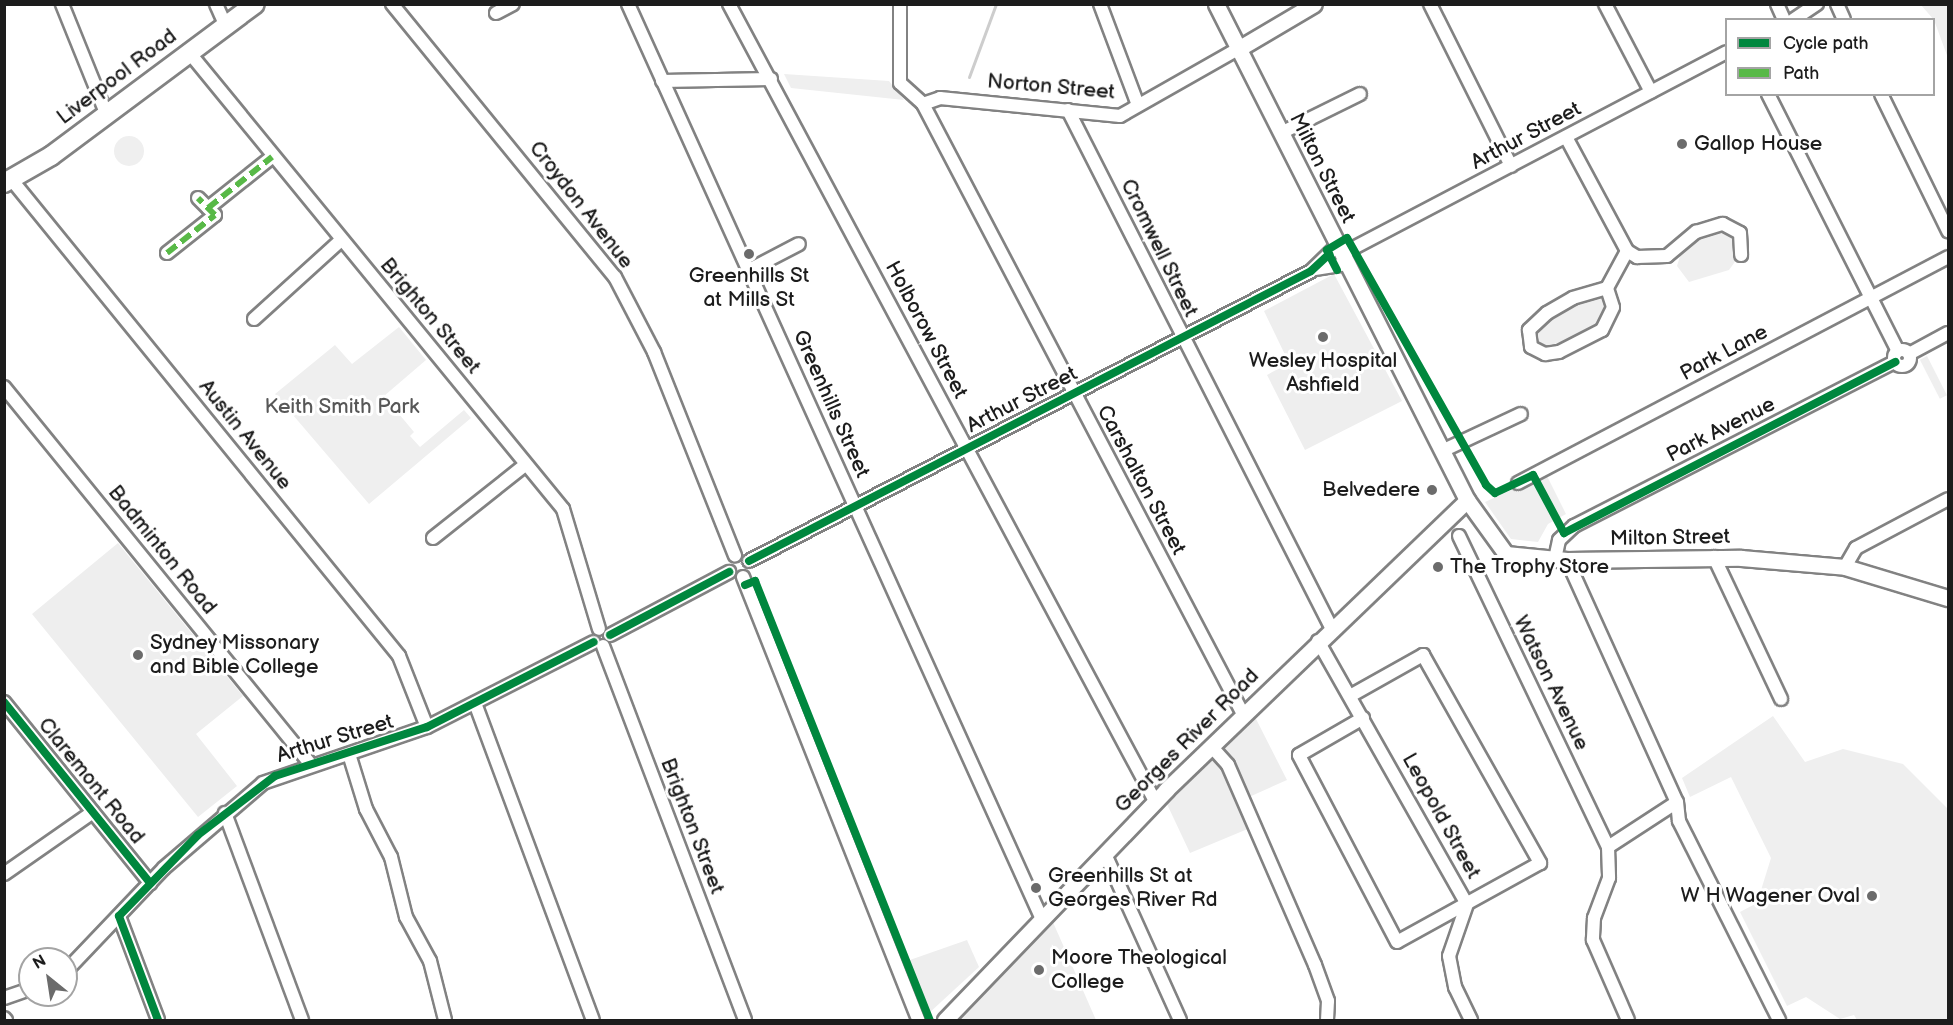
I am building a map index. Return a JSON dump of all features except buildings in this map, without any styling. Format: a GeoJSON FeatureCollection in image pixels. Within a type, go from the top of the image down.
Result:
{"type":"FeatureCollection","features":[{"type":"Feature","properties":{"kind":"highway","name":"Liverpool Road"},"geometry":{"type":"LineString","coordinates":[[8,181],[106,113],[255,4]]}},
{"type":"Feature","properties":{"kind":"main road","name":"Milton Street"},"geometry":{"type":"LineString","coordinates":[[1216,4],[1467,500],[1506,554],[1561,560],[1714,557],[1845,567],[1948,598]]}},
{"type":"Feature","properties":{"kind":"main road","name":"Norton Street"},"geometry":{"type":"LineString","coordinates":[[1238,49],[1314,4]]}},
{"type":"Feature","properties":{"kind":"main road","name":"Georges River Road"},"geometry":{"type":"LineString","coordinates":[[945,1020],[1210,746],[1331,627],[1467,500]]}},
{"type":"Feature","properties":{"kind":"street"},"geometry":{"type":"LineString","coordinates":[[62,4],[106,113]]}},
{"type":"Feature","properties":{"kind":"street"},"geometry":{"type":"LineString","coordinates":[[216,4],[225,24]]}},
{"type":"Feature","properties":{"kind":"street","name":"Croydon Avenue"},"geometry":{"type":"LineString","coordinates":[[392,4],[615,277],[654,352],[735,556]]}},
{"type":"Feature","properties":{"kind":"street"},"geometry":{"type":"LineString","coordinates":[[496,13],[513,4]]}},
{"type":"Feature","properties":{"kind":"street","name":"Greenhills Street"},"geometry":{"type":"LineString","coordinates":[[628,4],[1042,919]]}},
{"type":"Feature","properties":{"kind":"street","name":"Holborow Street"},"geometry":{"type":"LineString","coordinates":[[729,4],[1155,801]]}},
{"type":"Feature","properties":{"kind":"street"},"geometry":{"type":"LineString","coordinates":[[900,4],[904,92],[923,104]]}},
{"type":"Feature","properties":{"kind":"street"},"geometry":{"type":"LineString","coordinates":[[1100,4],[1138,105]]}},
{"type":"Feature","properties":{"kind":"street"},"geometry":{"type":"LineString","coordinates":[[1430,4],[1511,166]]}},
{"type":"Feature","properties":{"kind":"street"},"geometry":{"type":"LineString","coordinates":[[1605,4],[1652,92]]}},
{"type":"Feature","properties":{"kind":"street"},"geometry":{"type":"LineString","coordinates":[[1777,4],[1783,18]]}},
{"type":"Feature","properties":{"kind":"street"},"geometry":{"type":"LineString","coordinates":[[1796,18],[1816,4]]}},
{"type":"Feature","properties":{"kind":"street"},"geometry":{"type":"LineString","coordinates":[[1837,4],[1843,18]]}},
{"type":"Feature","properties":{"kind":"street","name":"Norton Street"},"geometry":{"type":"LineString","coordinates":[[923,104],[940,98],[1120,116],[1238,49]]}},
{"type":"Feature","properties":{"kind":"street","name":"Brighton Street"},"geometry":{"type":"LineString","coordinates":[[188,51],[568,516],[601,638],[745,1020]]}},
{"type":"Feature","properties":{"kind":"street","name":"Arthur Street"},"geometry":{"type":"LineString","coordinates":[[749,561],[1343,255],[1725,53]]}},
{"type":"Feature","properties":{"kind":"street"},"geometry":{"type":"LineString","coordinates":[[662,81],[771,80]]}},
{"type":"Feature","properties":{"kind":"street"},"geometry":{"type":"LineString","coordinates":[[1281,133],[1360,94]]}},
{"type":"Feature","properties":{"kind":"street"},"geometry":{"type":"LineString","coordinates":[[1769,96],[1901,356]]}},
{"type":"Feature","properties":{"kind":"street"},"geometry":{"type":"LineString","coordinates":[[1882,96],[1948,231]]}},
{"type":"Feature","properties":{"kind":"street","name":"Carshalton Street"},"geometry":{"type":"LineString","coordinates":[[923,104],[1073,393],[1244,714]]}},
{"type":"Feature","properties":{"kind":"street","name":"Cromwell Street"},"geometry":{"type":"LineString","coordinates":[[1068,110],[1181,338],[1331,627]]}},
{"type":"Feature","properties":{"kind":"street"},"geometry":{"type":"LineString","coordinates":[[1566,137],[1627,251],[1637,257],[1667,256],[1696,232],[1723,224],[1740,233],[1741,255]]}},
{"type":"Feature","properties":{"kind":"street"},"geometry":{"type":"LineString","coordinates":[[208,208],[272,156]]}},
{"type":"Feature","properties":{"kind":"street","name":"Austin Avenue"},"geometry":{"type":"LineString","coordinates":[[8,181],[399,656],[427,728]]}},
{"type":"Feature","properties":{"kind":"street"},"geometry":{"type":"LineString","coordinates":[[167,253],[215,215],[198,198]]}},
{"type":"Feature","properties":{"kind":"street"},"geometry":{"type":"LineString","coordinates":[[254,319],[341,240]]}},
{"type":"Feature","properties":{"kind":"street"},"geometry":{"type":"LineString","coordinates":[[749,270],[799,244]]}},
{"type":"Feature","properties":{"kind":"street"},"geometry":{"type":"LineString","coordinates":[[1607,288],[1613,307],[1602,330],[1559,352],[1545,354],[1531,347],[1529,330],[1547,313],[1573,298],[1607,288],[1627,251]]}},
{"type":"Feature","properties":{"kind":"street","name":"Arthur Street"},"geometry":{"type":"LineString","coordinates":[[1311,271],[1343,255]]}},
{"type":"Feature","properties":{"kind":"street","name":"Park Lane"},"geometry":{"type":"LineString","coordinates":[[1518,483],[1948,257]]}},
{"type":"Feature","properties":{"kind":"street","name":"Park Avenue"},"geometry":{"type":"LineString","coordinates":[[1561,560],[1559,540],[1574,526],[1948,333]]}},
{"type":"Feature","properties":{"kind":"street","name":"Badminton Road"},"geometry":{"type":"LineString","coordinates":[[4,387],[311,765]]}},
{"type":"Feature","properties":{"kind":"street"},"geometry":{"type":"LineString","coordinates":[[1442,451],[1521,414]]}},
{"type":"Feature","properties":{"kind":"street"},"geometry":{"type":"LineString","coordinates":[[433,538],[525,465]]}},
{"type":"Feature","properties":{"kind":"street"},"geometry":{"type":"LineString","coordinates":[[1845,567],[1856,548],[1948,499]]}},
{"type":"Feature","properties":{"kind":"street","name":"Watson Avenue"},"geometry":{"type":"LineString","coordinates":[[1459,536],[1608,847]]}},
{"type":"Feature","properties":{"kind":"street"},"geometry":{"type":"LineString","coordinates":[[742,577],[729,572],[735,556],[749,561],[742,577],[918,1020]]}},
{"type":"Feature","properties":{"kind":"street"},"geometry":{"type":"LineString","coordinates":[[1714,557],[1780,699]]}},
{"type":"Feature","properties":{"kind":"street"},"geometry":{"type":"LineString","coordinates":[[1561,560],[1677,802],[1679,821],[1779,1020]]}},
{"type":"Feature","properties":{"kind":"street","name":"Arthur Street"},"geometry":{"type":"LineString","coordinates":[[78,959],[150,883],[225,813],[263,783],[311,765],[427,728],[729,572]]}},
{"type":"Feature","properties":{"kind":"street","name":"Leopold Street"},"geometry":{"type":"LineString","coordinates":[[1318,641],[1467,904],[1449,956],[1455,987],[1471,1020]]}},
{"type":"Feature","properties":{"kind":"street"},"geometry":{"type":"LineString","coordinates":[[1350,696],[1423,655],[1541,857],[1540,863],[1397,942],[1299,755],[1363,718]]}},
{"type":"Feature","properties":{"kind":"street","name":"Claremont Road"},"geometry":{"type":"LineString","coordinates":[[4,702],[150,883]]}},
{"type":"Feature","properties":{"kind":"street"},"geometry":{"type":"LineString","coordinates":[[475,703],[593,1020]]}},
{"type":"Feature","properties":{"kind":"street"},"geometry":{"type":"LineString","coordinates":[[1210,746],[1227,765],[1315,964],[1328,1001],[1327,1020]]}},
{"type":"Feature","properties":{"kind":"street"},"geometry":{"type":"LineString","coordinates":[[349,754],[366,809],[391,857],[406,917],[430,961],[445,1020]]}},
{"type":"Feature","properties":{"kind":"street"},"geometry":{"type":"LineString","coordinates":[[1628,1020],[1593,940],[1594,918],[1611,869],[1608,847],[1677,802]]}},
{"type":"Feature","properties":{"kind":"street"},"geometry":{"type":"LineString","coordinates":[[4,874],[93,812]]}},
{"type":"Feature","properties":{"kind":"street"},"geometry":{"type":"LineString","coordinates":[[225,813],[302,1020]]}},
{"type":"Feature","properties":{"kind":"street"},"geometry":{"type":"LineString","coordinates":[[1105,854],[1180,1020]]}},
{"type":"Feature","properties":{"kind":"street"},"geometry":{"type":"LineString","coordinates":[[119,916],[158,1020]]}},
{"type":"Feature","properties":{"kind":"shaded area","name":"Wesley Hospital Ashfield"},"geometry":{"type":"Polygon","coordinates":[[[1334,274],[1402,401],[1305,450],[1267,375],[1289,363],[1264,311],[1334,274]]]}},
{"type":"Feature","properties":{"kind":"shaded area","name":"Sydney Missonary and Bible College"},"geometry":{"type":"Polygon","coordinates":[[[118,543],[243,696],[196,734],[237,786],[198,817],[32,614],[118,543]]]}},
{"type":"Feature","properties":{"kind":"shaded area"},"geometry":{"type":"Polygon","coordinates":[[[1254,715],[1287,780],[1249,797],[1250,828],[1190,853],[1166,802],[1254,715]]]}},
{"type":"Feature","properties":{"kind":"shaded area","name":"Moore Theological College"},"geometry":{"type":"Polygon","coordinates":[[[1052,920],[1096,1020],[957,1020],[1052,920]]]}},
{"type":"Feature","properties":{"kind":"shaded area"},"geometry":{"type":"Polygon","coordinates":[[[967,940],[979,967],[928,1014],[907,961],[967,940]]]}},
{"type":"Feature","properties":{"kind":"green space"},"geometry":{"type":"Polygon","coordinates":[[[1921,5],[1948,5],[1948,58],[1935,18],[1932,18],[1921,5]]]}},
{"type":"Feature","properties":{"kind":"green space"},"geometry":{"type":"Polygon","coordinates":[[[784,74],[889,81],[904,100],[791,88],[784,74]]]}},
{"type":"Feature","properties":{"kind":"green space"},"geometry":{"type":"Polygon","coordinates":[[[129,136],[140,140],[144,151],[140,162],[129,166],[118,162],[114,151],[118,140],[129,136]]]}},
{"type":"Feature","properties":{"kind":"green space"},"geometry":{"type":"Polygon","coordinates":[[[1713,231],[1728,231],[1742,252],[1729,270],[1689,282],[1677,266],[1681,253],[1713,231]]]}},
{"type":"Feature","properties":{"kind":"green space"},"geometry":{"type":"Polygon","coordinates":[[[1603,295],[1608,304],[1601,321],[1584,334],[1542,348],[1535,339],[1537,326],[1574,301],[1603,295]]]}},
{"type":"Feature","properties":{"kind":"green space","name":"Keith Smith Park"},"geometry":{"type":"Polygon","coordinates":[[[399,327],[426,360],[384,396],[414,432],[410,436],[420,447],[464,410],[471,418],[369,504],[275,394],[335,345],[352,364],[399,327]]]}},
{"type":"Feature","properties":{"kind":"green space"},"geometry":{"type":"Polygon","coordinates":[[[1927,356],[1947,395],[1940,399],[1920,360],[1927,356]]]}},
{"type":"Feature","properties":{"kind":"green space"},"geometry":{"type":"Polygon","coordinates":[[[1546,474],[1566,514],[1548,524],[1538,542],[1511,539],[1485,502],[1546,474]]]}},
{"type":"Feature","properties":{"kind":"green space"},"geometry":{"type":"Polygon","coordinates":[[[1773,716],[1805,762],[1843,749],[1903,764],[1948,809],[1948,1020],[1857,1020],[1854,1015],[1840,1019],[1806,997],[1787,1006],[1740,912],[1757,903],[1771,858],[1731,777],[1690,797],[1682,778],[1773,716]]]}},
{"type":"Feature","properties":{"kind":"waterway"},"geometry":{"type":"LineString","coordinates":[[969,77],[996,4]]}},
{"type":"Feature","properties":{"kind":"marked path"},"geometry":{"type":"LineString","coordinates":[[208,208],[272,157]]}},
{"type":"Feature","properties":{"kind":"marked path"},"geometry":{"type":"LineString","coordinates":[[167,253],[215,215],[198,198]]}},
{"type":"Feature","properties":{"kind":"cycle path"},"geometry":{"type":"LineString","coordinates":[[1337,270],[1327,250],[1347,238],[1486,485],[1495,493],[1533,475],[1564,533],[1895,362]]}},
{"type":"Feature","properties":{"kind":"cycle path"},"geometry":{"type":"LineString","coordinates":[[749,561],[1311,271],[1329,254]]}},
{"type":"Feature","properties":{"kind":"cycle path"},"geometry":{"type":"LineString","coordinates":[[610,635],[729,572]]}},
{"type":"Feature","properties":{"kind":"cycle path"},"geometry":{"type":"LineString","coordinates":[[745,585],[755,581],[930,1020]]}},
{"type":"Feature","properties":{"kind":"cycle path"},"geometry":{"type":"LineString","coordinates":[[158,1020],[119,916],[198,835],[275,776],[427,727],[594,642]]}},
{"type":"Feature","properties":{"kind":"cycle path"},"geometry":{"type":"LineString","coordinates":[[4,702],[150,883]]}},
{"type":"Feature","properties":{"kind":"place","name":"Gallop House"},"geometry":{"type":"Point","coordinates":[1682,144]}},
{"type":"Feature","properties":{"kind":"place","name":"Greenhills St at Mills St"},"geometry":{"type":"Point","coordinates":[749,254]}},
{"type":"Feature","properties":{"kind":"place","name":"Wesley Hospital Ashfield"},"geometry":{"type":"Point","coordinates":[1323,337]}},
{"type":"Feature","properties":{"kind":"place","name":"Belvedere"},"geometry":{"type":"Point","coordinates":[1432,490]}},
{"type":"Feature","properties":{"kind":"place","name":"The Trophy Store"},"geometry":{"type":"Point","coordinates":[1438,567]}},
{"type":"Feature","properties":{"kind":"place","name":"Sydney Missonary and Bible College"},"geometry":{"type":"Point","coordinates":[138,655]}},
{"type":"Feature","properties":{"kind":"place","name":"Greenhills St at Georges River Rd"},"geometry":{"type":"Point","coordinates":[1036,888]}},
{"type":"Feature","properties":{"kind":"place","name":"W H Wagener Oval"},"geometry":{"type":"Point","coordinates":[1872,896]}},
{"type":"Feature","properties":{"kind":"place","name":"Moore Theological College"},"geometry":{"type":"Point","coordinates":[1039,970]}}]}
